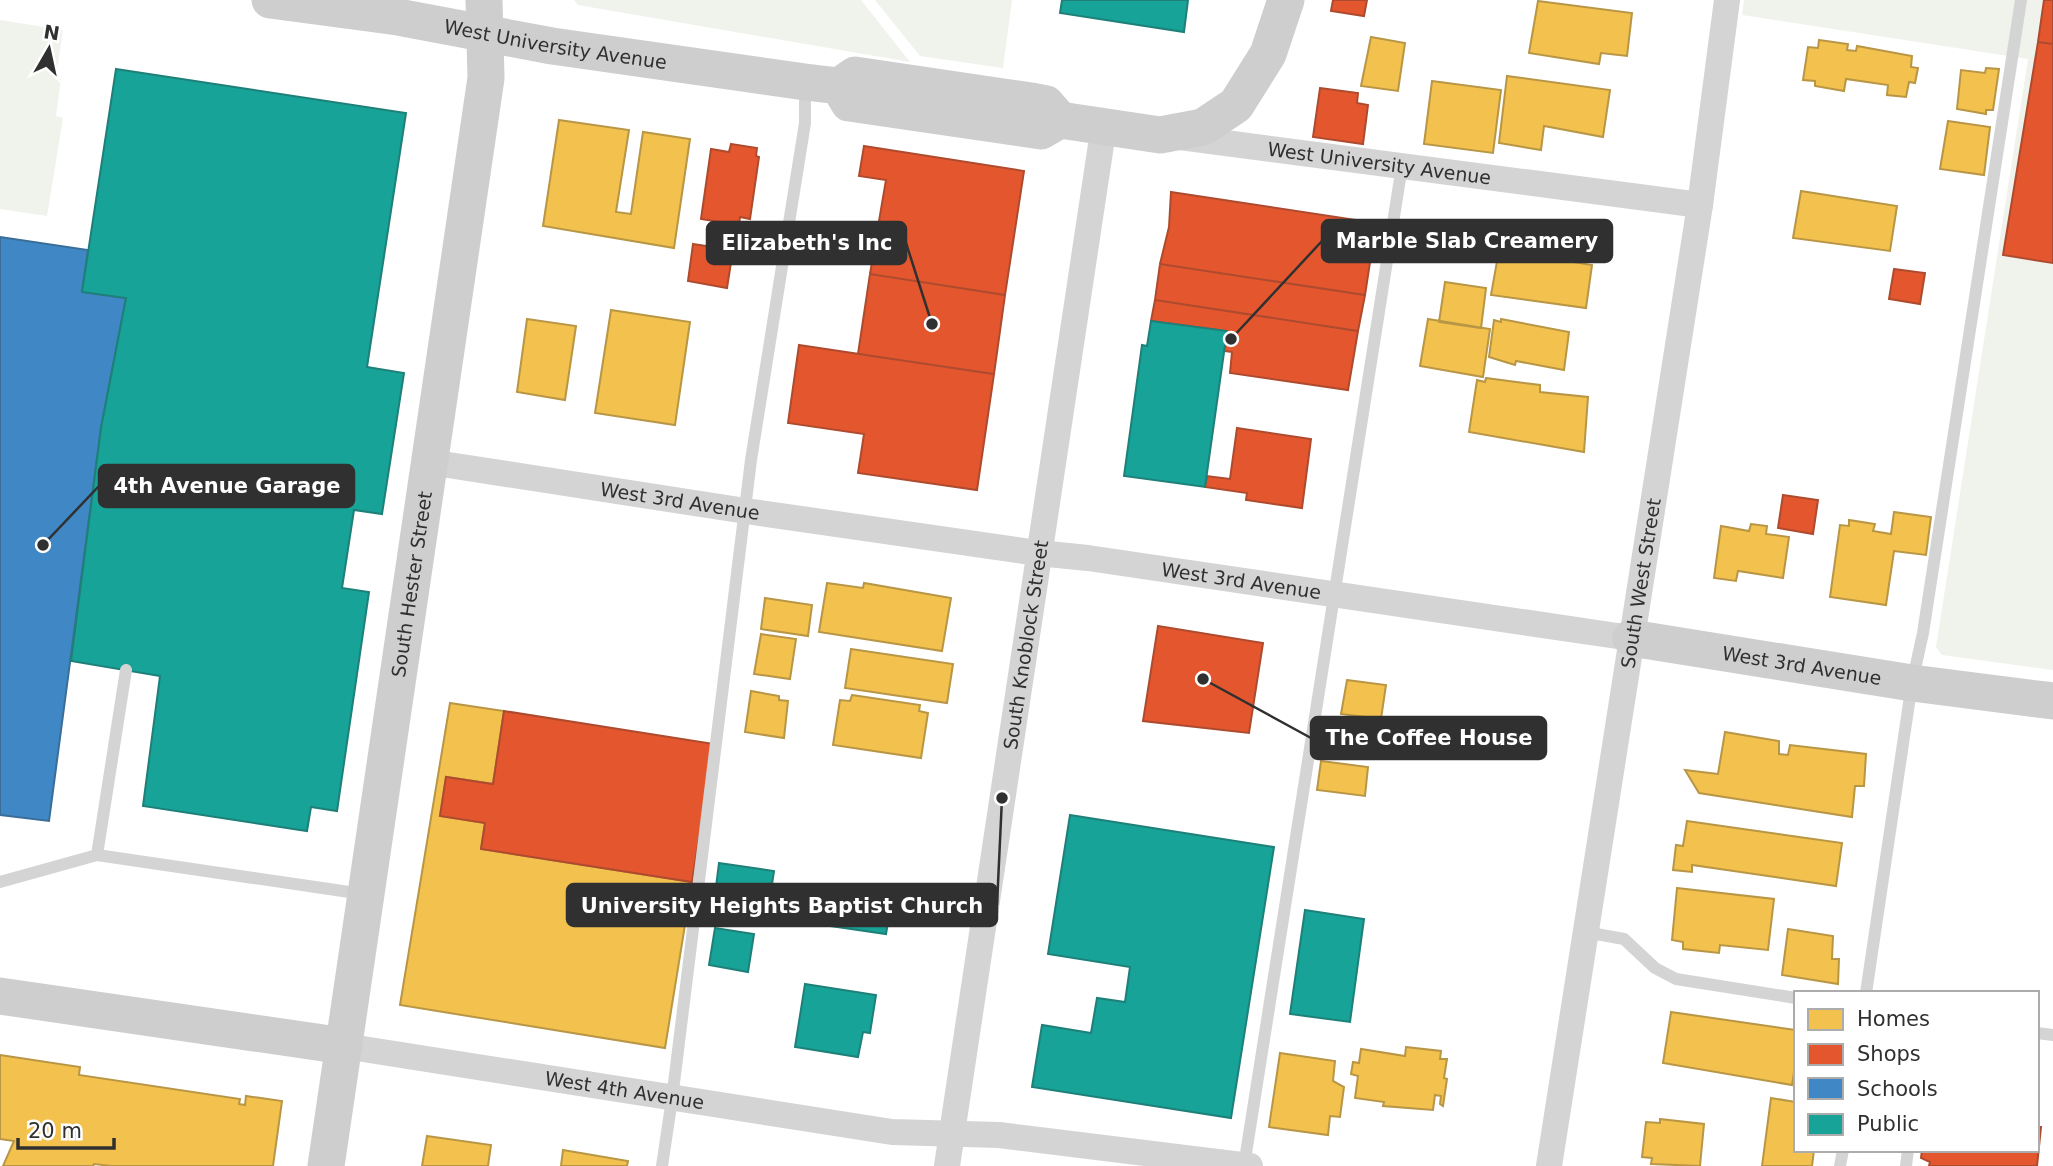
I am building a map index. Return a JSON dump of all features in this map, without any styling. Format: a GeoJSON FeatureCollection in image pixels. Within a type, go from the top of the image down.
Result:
{"type":"FeatureCollection","features":[{"type":"Feature","properties":{"kind":"street","name":"West University Avenue"},"geometry":{"type":"LineString","coordinates":[[270,0],[398,18],[484,17],[552,46],[822,84],[855,75],[1046,104],[1060,120],[1700,205]]}},
{"type":"Feature","properties":{"kind":"street"},"geometry":{"type":"LineString","coordinates":[[1160,135],[1203,127],[1236,104],[1268,54],[1286,0]]}},
{"type":"Feature","properties":{"kind":"street","name":"South West Street"},"geometry":{"type":"LineString","coordinates":[[1549,1166],[1700,205],[1727,0]]}},
{"type":"Feature","properties":{"kind":"street","name":"South Hester Street"},"geometry":{"type":"LineString","coordinates":[[326,1166],[486,78],[484,17]]}},
{"type":"Feature","properties":{"kind":"street","name":"South Knoblock Street"},"geometry":{"type":"LineString","coordinates":[[947,1166],[1104,125]]}},
{"type":"Feature","properties":{"kind":"street","name":"West 3rd Avenue"},"geometry":{"type":"LineString","coordinates":[[429,462],[746,511],[1631,638],[1912,683],[2053,701]]}},
{"type":"Feature","properties":{"kind":"street","name":"West 4th Avenue"},"geometry":{"type":"LineString","coordinates":[[0,996],[344,1046],[892,1132],[999,1135],[1250,1166]]}},
{"type":"Feature","properties":{"kind":"lane"},"geometry":{"type":"LineString","coordinates":[[1866,991],[1912,683],[1923,633],[2021,0]]}},
{"type":"Feature","properties":{"kind":"lane"},"geometry":{"type":"LineString","coordinates":[[662,1166],[751,460],[806,123],[822,84]]}},
{"type":"Feature","properties":{"kind":"lane"},"geometry":{"type":"LineString","coordinates":[[1244,1166],[1402,166]]}},
{"type":"Feature","properties":{"kind":"lane"},"geometry":{"type":"LineString","coordinates":[[97,855],[126,670]]}},
{"type":"Feature","properties":{"kind":"lane"},"geometry":{"type":"LineString","coordinates":[[0,882],[97,855],[366,894]]}},
{"type":"Feature","properties":{"kind":"lane"},"geometry":{"type":"LineString","coordinates":[[1585,932],[1624,939],[1655,968],[1676,979],[1794,998]]}},
{"type":"Feature","properties":{"kind":"shaded area"},"geometry":{"type":"Polygon","coordinates":[[[574,0],[861,0],[910,62],[578,5],[574,0]]]}},
{"type":"Feature","properties":{"kind":"shaded area"},"geometry":{"type":"Polygon","coordinates":[[[875,0],[1012,0],[1003,68],[920,56],[875,0]]]}},
{"type":"Feature","properties":{"kind":"shaded area"},"geometry":{"type":"Polygon","coordinates":[[[1744,0],[2053,0],[2053,670],[1942,655],[1936,647],[2028,59],[1742,15],[1744,0]]]}},
{"type":"Feature","properties":{"kind":"shaded area"},"geometry":{"type":"Polygon","coordinates":[[[0,20],[63,30],[56,78],[61,79],[56,116],[63,118],[47,216],[0,209],[0,20]]]}},
{"type":"Feature","properties":{"kind":"building: Homes"},"geometry":{"type":"Polygon","coordinates":[[[1538,1],[1632,13],[1627,56],[1601,53],[1599,64],[1529,53],[1538,1]]]}},
{"type":"Feature","properties":{"kind":"building: Homes"},"geometry":{"type":"Polygon","coordinates":[[[1371,37],[1405,43],[1398,91],[1361,86],[1371,37]]]}},
{"type":"Feature","properties":{"kind":"building: Homes"},"geometry":{"type":"Polygon","coordinates":[[[1819,40],[1848,44],[1847,50],[1856,51],[1857,46],[1912,56],[1911,67],[1918,68],[1915,83],[1909,82],[1906,97],[1887,95],[1888,85],[1846,79],[1844,91],[1815,86],[1815,81],[1803,80],[1808,47],[1818,48],[1819,40]]]}},
{"type":"Feature","properties":{"kind":"building: Homes"},"geometry":{"type":"Polygon","coordinates":[[[1986,68],[1999,69],[1993,110],[1986,110],[1986,114],[1957,109],[1961,70],[1985,73],[1986,68]]]}},
{"type":"Feature","properties":{"kind":"building: Homes"},"geometry":{"type":"Polygon","coordinates":[[[1507,76],[1610,90],[1603,137],[1544,126],[1541,150],[1499,143],[1507,76]]]}},
{"type":"Feature","properties":{"kind":"building: Homes"},"geometry":{"type":"Polygon","coordinates":[[[1432,81],[1501,90],[1493,153],[1424,144],[1432,81]]]}},
{"type":"Feature","properties":{"kind":"building: Homes"},"geometry":{"type":"Polygon","coordinates":[[[559,120],[629,130],[616,212],[631,214],[643,132],[690,139],[674,248],[543,226],[559,120]]]}},
{"type":"Feature","properties":{"kind":"building: Homes"},"geometry":{"type":"Polygon","coordinates":[[[1948,121],[1990,127],[1984,175],[1940,169],[1948,121]]]}},
{"type":"Feature","properties":{"kind":"building: Homes"},"geometry":{"type":"Polygon","coordinates":[[[1801,191],[1897,206],[1890,251],[1793,238],[1801,191]]]}},
{"type":"Feature","properties":{"kind":"building: Homes"},"geometry":{"type":"Polygon","coordinates":[[[1499,250],[1592,265],[1586,308],[1491,295],[1499,250]]]}},
{"type":"Feature","properties":{"kind":"building: Homes"},"geometry":{"type":"Polygon","coordinates":[[[1445,282],[1486,288],[1481,328],[1439,322],[1445,282]]]}},
{"type":"Feature","properties":{"kind":"building: Homes"},"geometry":{"type":"Polygon","coordinates":[[[611,310],[690,322],[675,425],[595,413],[611,310]]]}},
{"type":"Feature","properties":{"kind":"building: Homes"},"geometry":{"type":"Polygon","coordinates":[[[527,319],[576,326],[565,400],[517,392],[527,319]]]}},
{"type":"Feature","properties":{"kind":"building: Homes"},"geometry":{"type":"Polygon","coordinates":[[[1428,319],[1490,329],[1483,377],[1420,366],[1428,319]]]}},
{"type":"Feature","properties":{"kind":"building: Homes"},"geometry":{"type":"Polygon","coordinates":[[[1501,319],[1569,332],[1564,370],[1516,361],[1515,365],[1489,357],[1494,320],[1501,322],[1501,319]]]}},
{"type":"Feature","properties":{"kind":"building: Homes"},"geometry":{"type":"Polygon","coordinates":[[[1486,378],[1540,385],[1540,392],[1588,397],[1584,452],[1469,432],[1477,380],[1485,382],[1486,378]]]}},
{"type":"Feature","properties":{"kind":"building: Homes"},"geometry":{"type":"Polygon","coordinates":[[[1894,512],[1931,517],[1926,555],[1894,551],[1886,605],[1830,597],[1840,525],[1849,526],[1849,520],[1875,524],[1873,531],[1891,534],[1894,512]]]}},
{"type":"Feature","properties":{"kind":"building: Homes"},"geometry":{"type":"Polygon","coordinates":[[[1751,524],[1767,526],[1766,534],[1789,537],[1783,578],[1738,571],[1736,581],[1714,578],[1721,526],[1749,531],[1751,524]]]}},
{"type":"Feature","properties":{"kind":"building: Homes"},"geometry":{"type":"Polygon","coordinates":[[[827,583],[863,588],[864,583],[951,598],[942,651],[819,632],[827,583]]]}},
{"type":"Feature","properties":{"kind":"building: Homes"},"geometry":{"type":"Polygon","coordinates":[[[765,598],[812,605],[808,636],[761,629],[765,598]]]}},
{"type":"Feature","properties":{"kind":"building: Homes"},"geometry":{"type":"Polygon","coordinates":[[[761,634],[796,639],[790,679],[754,674],[761,634]]]}},
{"type":"Feature","properties":{"kind":"building: Homes"},"geometry":{"type":"Polygon","coordinates":[[[851,649],[953,664],[947,703],[845,688],[851,649]]]}},
{"type":"Feature","properties":{"kind":"building: Homes"},"geometry":{"type":"Polygon","coordinates":[[[1347,680],[1386,685],[1381,719],[1341,714],[1347,680]]]}},
{"type":"Feature","properties":{"kind":"building: Homes"},"geometry":{"type":"Polygon","coordinates":[[[751,691],[779,696],[779,700],[788,701],[784,738],[745,732],[751,691]]]}},
{"type":"Feature","properties":{"kind":"building: Homes"},"geometry":{"type":"Polygon","coordinates":[[[852,695],[920,705],[919,711],[928,713],[921,758],[833,745],[840,700],[850,701],[852,695]]]}},
{"type":"Feature","properties":{"kind":"building: Homes"},"geometry":{"type":"Polygon","coordinates":[[[450,703],[504,711],[493,784],[446,777],[440,816],[485,823],[481,849],[692,882],[665,1048],[400,1005],[450,703]]]}},
{"type":"Feature","properties":{"kind":"building: Homes"},"geometry":{"type":"Polygon","coordinates":[[[1725,732],[1779,741],[1779,754],[1788,755],[1790,745],[1866,754],[1864,786],[1855,786],[1852,817],[1699,793],[1685,770],[1718,774],[1725,732]]]}},
{"type":"Feature","properties":{"kind":"building: Homes"},"geometry":{"type":"Polygon","coordinates":[[[1321,761],[1368,767],[1365,796],[1317,790],[1321,761]]]}},
{"type":"Feature","properties":{"kind":"building: Homes"},"geometry":{"type":"Polygon","coordinates":[[[1687,821],[1842,843],[1836,886],[1692,865],[1692,872],[1673,870],[1676,845],[1683,846],[1687,821]]]}},
{"type":"Feature","properties":{"kind":"building: Homes"},"geometry":{"type":"Polygon","coordinates":[[[1677,888],[1774,899],[1768,950],[1720,945],[1719,953],[1683,949],[1683,942],[1672,940],[1677,888]]]}},
{"type":"Feature","properties":{"kind":"building: Homes"},"geometry":{"type":"Polygon","coordinates":[[[1788,929],[1833,936],[1832,959],[1839,959],[1838,984],[1782,975],[1788,929]]]}},
{"type":"Feature","properties":{"kind":"building: Homes"},"geometry":{"type":"Polygon","coordinates":[[[1671,1012],[1794,1030],[1792,1085],[1663,1063],[1671,1012]]]}},
{"type":"Feature","properties":{"kind":"building: Homes"},"geometry":{"type":"Polygon","coordinates":[[[1406,1047],[1441,1051],[1440,1059],[1447,1059],[1443,1106],[1440,1104],[1441,1096],[1435,1095],[1433,1110],[1383,1106],[1384,1102],[1355,1098],[1358,1076],[1351,1074],[1353,1062],[1359,1063],[1361,1049],[1405,1056],[1406,1047]]]}},
{"type":"Feature","properties":{"kind":"building: Homes"},"geometry":{"type":"Polygon","coordinates":[[[1280,1053],[1335,1061],[1333,1081],[1344,1087],[1340,1117],[1330,1116],[1328,1135],[1269,1127],[1280,1053]]]}},
{"type":"Feature","properties":{"kind":"building: Homes"},"geometry":{"type":"Polygon","coordinates":[[[0,1055],[80,1067],[79,1075],[240,1099],[239,1104],[245,1105],[246,1096],[282,1101],[273,1166],[3,1166],[14,1141],[0,1139],[0,1055]]]}},
{"type":"Feature","properties":{"kind":"building: Homes"},"geometry":{"type":"Polygon","coordinates":[[[1771,1098],[1794,1102],[1794,1152],[1814,1152],[1812,1166],[1762,1166],[1771,1098]]]}},
{"type":"Feature","properties":{"kind":"building: Homes"},"geometry":{"type":"Polygon","coordinates":[[[1660,1119],[1704,1124],[1700,1166],[1651,1164],[1652,1158],[1642,1157],[1646,1122],[1660,1123],[1660,1119]]]}},
{"type":"Feature","properties":{"kind":"building: Homes"},"geometry":{"type":"Polygon","coordinates":[[[427,1136],[491,1145],[488,1166],[422,1166],[427,1136]]]}},
{"type":"Feature","properties":{"kind":"building: Homes"},"geometry":{"type":"Polygon","coordinates":[[[563,1150],[628,1161],[627,1166],[561,1166],[563,1150]]]}},
{"type":"Feature","properties":{"kind":"building: Shops"},"geometry":{"type":"Polygon","coordinates":[[[1333,0],[1367,0],[1364,16],[1331,11],[1333,0]]]}},
{"type":"Feature","properties":{"kind":"building: Shops"},"geometry":{"type":"Polygon","coordinates":[[[2044,0],[2053,0],[2053,44],[2038,42],[2044,0]]]}},
{"type":"Feature","properties":{"kind":"building: Shops"},"geometry":{"type":"Polygon","coordinates":[[[2038,42],[2053,44],[2053,263],[2003,255],[2038,42]]]}},
{"type":"Feature","properties":{"kind":"building: Shops"},"geometry":{"type":"Polygon","coordinates":[[[1320,88],[1358,93],[1357,103],[1368,105],[1363,144],[1313,137],[1320,88]]]}},
{"type":"Feature","properties":{"kind":"building: Shops"},"geometry":{"type":"Polygon","coordinates":[[[731,144],[757,148],[756,156],[759,157],[750,219],[740,217],[739,225],[701,219],[711,149],[729,152],[731,144]]]}},
{"type":"Feature","properties":{"kind":"building: Shops"},"geometry":{"type":"Polygon","coordinates":[[[864,146],[1024,171],[1005,295],[870,274],[886,180],[859,176],[864,146]]]}},
{"type":"Feature","properties":{"kind":"building: Shops"},"geometry":{"type":"Polygon","coordinates":[[[1171,192],[1376,223],[1365,295],[1160,264],[1169,227],[1171,192]]]}},
{"type":"Feature","properties":{"kind":"building: Shops"},"geometry":{"type":"Polygon","coordinates":[[[693,244],[733,250],[727,288],[688,281],[693,244]]]}},
{"type":"Feature","properties":{"kind":"building: Shops"},"geometry":{"type":"Polygon","coordinates":[[[1160,264],[1365,295],[1358,331],[1155,300],[1160,264]]]}},
{"type":"Feature","properties":{"kind":"building: Shops"},"geometry":{"type":"Polygon","coordinates":[[[1894,269],[1925,273],[1920,304],[1889,299],[1894,269]]]}},
{"type":"Feature","properties":{"kind":"building: Shops"},"geometry":{"type":"Polygon","coordinates":[[[870,274],[1005,295],[994,374],[858,354],[870,274]]]}},
{"type":"Feature","properties":{"kind":"building: Shops"},"geometry":{"type":"Polygon","coordinates":[[[1155,300],[1358,331],[1348,390],[1230,373],[1232,352],[1224,351],[1227,331],[1151,321],[1155,300]]]}},
{"type":"Feature","properties":{"kind":"building: Shops"},"geometry":{"type":"Polygon","coordinates":[[[799,345],[994,374],[977,490],[858,473],[864,434],[788,423],[799,345]]]}},
{"type":"Feature","properties":{"kind":"building: Shops"},"geometry":{"type":"Polygon","coordinates":[[[1237,428],[1311,439],[1302,508],[1246,500],[1247,493],[1205,487],[1207,476],[1230,479],[1237,428]]]}},
{"type":"Feature","properties":{"kind":"building: Shops"},"geometry":{"type":"Polygon","coordinates":[[[1783,495],[1818,500],[1813,534],[1778,528],[1783,495]]]}},
{"type":"Feature","properties":{"kind":"building: Shops"},"geometry":{"type":"Polygon","coordinates":[[[1158,626],[1263,643],[1249,733],[1143,721],[1158,626]]]}},
{"type":"Feature","properties":{"kind":"building: Shops"},"geometry":{"type":"Polygon","coordinates":[[[504,711],[714,744],[692,882],[481,849],[485,823],[440,816],[446,777],[493,784],[504,711]]]}},
{"type":"Feature","properties":{"kind":"building: Shops"},"geometry":{"type":"Polygon","coordinates":[[[1922,1152],[2038,1152],[2037,1166],[1929,1166],[1930,1162],[1921,1158],[1922,1152]]]}},
{"type":"Feature","properties":{"kind":"building: Schools"},"geometry":{"type":"Polygon","coordinates":[[[0,237],[88,250],[82,292],[126,298],[101,428],[49,821],[0,815],[0,237]]]}},
{"type":"Feature","properties":{"kind":"building: Public"},"geometry":{"type":"Polygon","coordinates":[[[1062,0],[1188,0],[1184,32],[1060,13],[1062,0]]]}},
{"type":"Feature","properties":{"kind":"building: Public"},"geometry":{"type":"Polygon","coordinates":[[[116,69],[406,113],[367,367],[404,373],[382,514],[354,510],[342,588],[369,592],[337,811],[311,807],[307,831],[143,806],[160,676],[71,661],[101,428],[126,298],[82,292],[116,69]]]}},
{"type":"Feature","properties":{"kind":"building: Public"},"geometry":{"type":"Polygon","coordinates":[[[1151,321],[1227,331],[1205,487],[1124,476],[1142,345],[1147,346],[1151,321]]]}},
{"type":"Feature","properties":{"kind":"building: Public"},"geometry":{"type":"Polygon","coordinates":[[[1070,815],[1274,847],[1231,1118],[1032,1087],[1042,1025],[1091,1033],[1097,998],[1125,1002],[1130,967],[1048,954],[1070,815]]]}},
{"type":"Feature","properties":{"kind":"building: Public"},"geometry":{"type":"Polygon","coordinates":[[[719,863],[774,871],[768,911],[714,903],[719,863]]]}},
{"type":"Feature","properties":{"kind":"building: Public"},"geometry":{"type":"Polygon","coordinates":[[[816,887],[850,892],[849,897],[891,904],[886,934],[809,923],[816,887]]]}},
{"type":"Feature","properties":{"kind":"building: Public"},"geometry":{"type":"Polygon","coordinates":[[[1305,910],[1364,919],[1350,1022],[1290,1014],[1305,910]]]}},
{"type":"Feature","properties":{"kind":"building: Public"},"geometry":{"type":"Polygon","coordinates":[[[715,928],[754,934],[748,972],[709,965],[715,928]]]}},
{"type":"Feature","properties":{"kind":"building: Public"},"geometry":{"type":"Polygon","coordinates":[[[805,984],[876,995],[870,1033],[863,1032],[858,1057],[795,1047],[805,984]]]}},
{"type":"Feature","properties":{"kind":"place","name":"Elizabeth's Inc"},"geometry":{"type":"Point","coordinates":[932,324]}},
{"type":"Feature","properties":{"kind":"place","name":"Marble Slab Creamery"},"geometry":{"type":"Point","coordinates":[1231,339]}},
{"type":"Feature","properties":{"kind":"place","name":"4th Avenue Garage"},"geometry":{"type":"Point","coordinates":[43,545]}},
{"type":"Feature","properties":{"kind":"place","name":"The Coffee House"},"geometry":{"type":"Point","coordinates":[1203,679]}},
{"type":"Feature","properties":{"kind":"place","name":"University Heights Baptist Church"},"geometry":{"type":"Point","coordinates":[1002,798]}}]}
